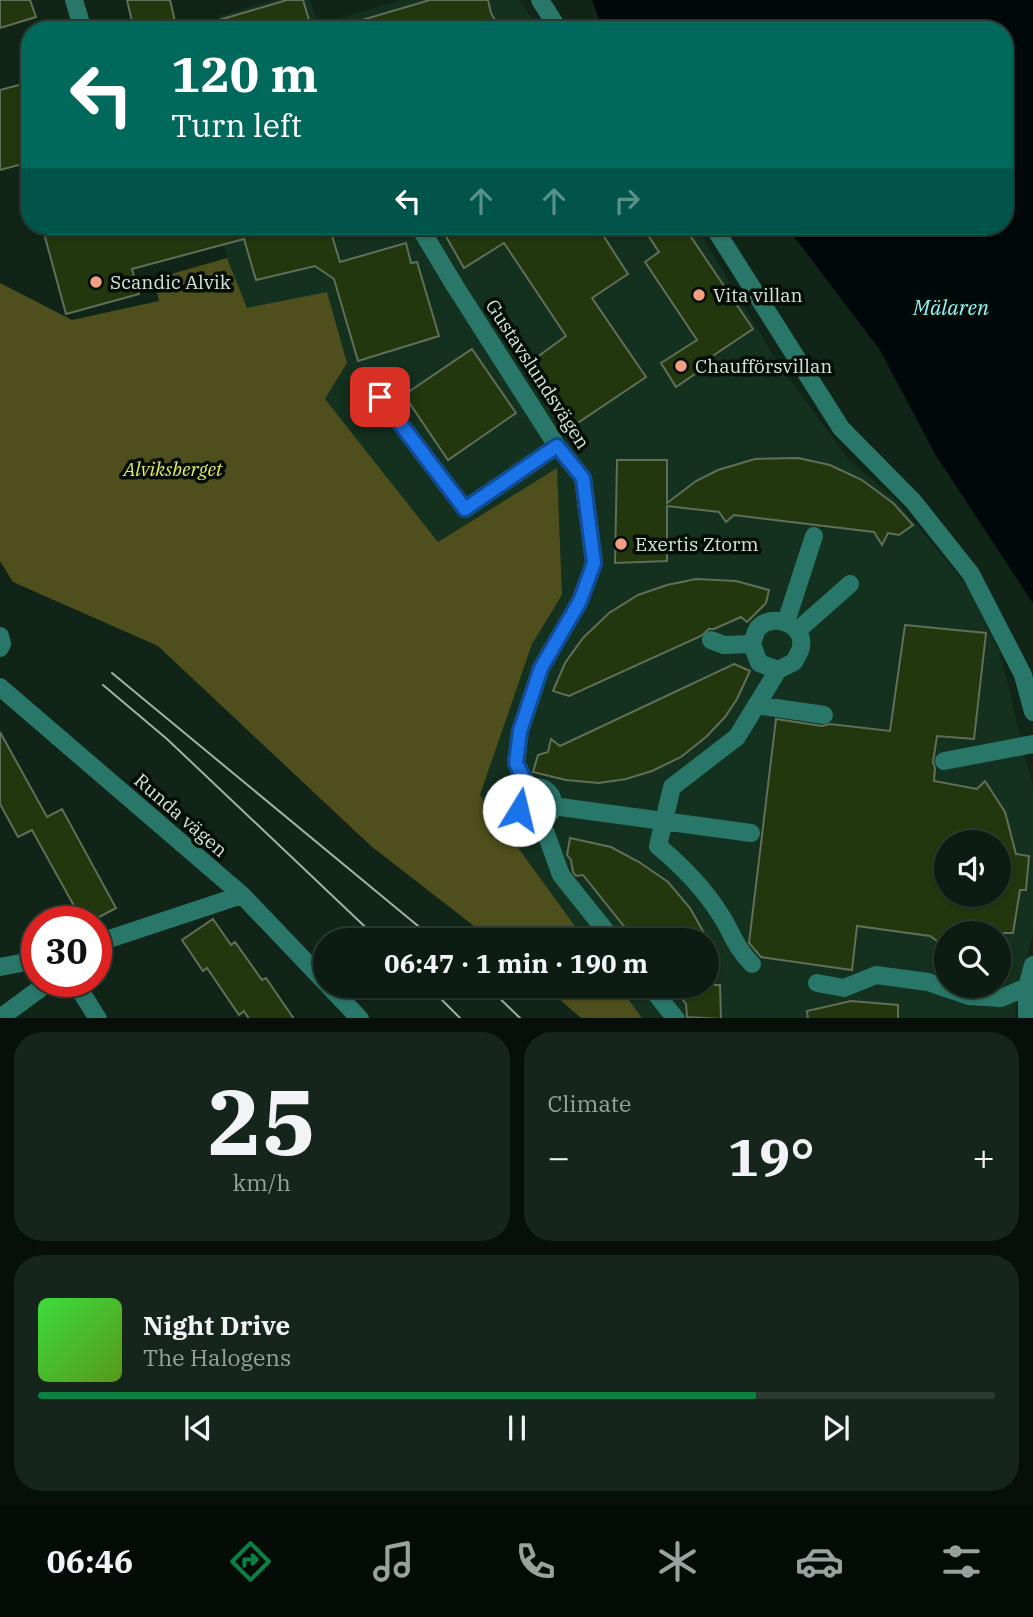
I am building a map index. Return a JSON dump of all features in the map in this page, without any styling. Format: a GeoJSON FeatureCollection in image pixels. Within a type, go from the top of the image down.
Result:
{"type":"FeatureCollection","features":[{"type":"Feature","properties":{"kind":"street"},"geometry":{"type":"LineString","coordinates":[[74,0],[80,21]]}},
{"type":"Feature","properties":{"kind":"street"},"geometry":{"type":"LineString","coordinates":[[540,0],[553,21]]}},
{"type":"Feature","properties":{"kind":"street","name":"Gustavslundsvägen"},"geometry":{"type":"LineString","coordinates":[[424,235],[557,446],[583,478],[594,563],[580,601],[541,668],[520,731],[516,763],[528,787],[519,798],[519,810],[529,820],[541,820],[561,875],[603,928]]}},
{"type":"Feature","properties":{"kind":"street"},"geometry":{"type":"LineString","coordinates":[[719,235],[841,428],[913,501],[971,575],[1023,675],[1033,712]]}},
{"type":"Feature","properties":{"kind":"street"},"geometry":{"type":"LineString","coordinates":[[380,397],[465,509],[557,446]]}},
{"type":"Feature","properties":{"kind":"street"},"geometry":{"type":"LineString","coordinates":[[752,964],[738,950],[721,915],[690,873],[658,846],[672,787],[737,737],[778,670],[794,663],[802,646],[792,626],[814,536]]}},
{"type":"Feature","properties":{"kind":"street"},"geometry":{"type":"LineString","coordinates":[[778,670],[759,663],[752,644],[758,629],[771,621],[792,626],[850,584]]}},
{"type":"Feature","properties":{"kind":"street"},"geometry":{"type":"LineString","coordinates":[[0,636],[0,648]]}},
{"type":"Feature","properties":{"kind":"street"},"geometry":{"type":"LineString","coordinates":[[711,640],[724,645],[752,644]]}},
{"type":"Feature","properties":{"kind":"street","name":"Runda vägen"},"geometry":{"type":"LineString","coordinates":[[0,687],[242,895],[313,969]]}},
{"type":"Feature","properties":{"kind":"street"},"geometry":{"type":"LineString","coordinates":[[756,705],[824,715]]}},
{"type":"Feature","properties":{"kind":"street"},"geometry":{"type":"LineString","coordinates":[[944,761],[1033,744]]}},
{"type":"Feature","properties":{"kind":"street"},"geometry":{"type":"LineString","coordinates":[[528,787],[541,787],[549,793],[553,806],[549,815],[541,820]]}},
{"type":"Feature","properties":{"kind":"street"},"geometry":{"type":"LineString","coordinates":[[553,806],[751,833]]}},
{"type":"Feature","properties":{"kind":"street"},"geometry":{"type":"LineString","coordinates":[[112,938],[242,895]]}},
{"type":"Feature","properties":{"kind":"street"},"geometry":{"type":"LineString","coordinates":[[0,967],[21,963]]}},
{"type":"Feature","properties":{"kind":"street"},"geometry":{"type":"LineString","coordinates":[[1027,1018],[1027,987],[1033,965]]}},
{"type":"Feature","properties":{"kind":"street"},"geometry":{"type":"LineString","coordinates":[[817,984],[844,988],[876,975],[928,982],[969,996],[1001,998],[1027,987]]}},
{"type":"Feature","properties":{"kind":"street"},"geometry":{"type":"LineString","coordinates":[[0,1018],[28,997]]}},
{"type":"Feature","properties":{"kind":"street"},"geometry":{"type":"LineString","coordinates":[[84,997],[97,1018]]}},
{"type":"Feature","properties":{"kind":"street","name":"Runda vägen"},"geometry":{"type":"LineString","coordinates":[[341,998],[360,1018]]}},
{"type":"Feature","properties":{"kind":"street"},"geometry":{"type":"LineString","coordinates":[[660,998],[676,1018]]}},
{"type":"Feature","properties":{"kind":"shaded area"},"geometry":{"type":"Polygon","coordinates":[[[274,0],[310,0],[317,21],[220,21],[219,16],[274,0]]]}},
{"type":"Feature","properties":{"kind":"shaded area"},"geometry":{"type":"Polygon","coordinates":[[[401,0],[519,0],[534,21],[331,21],[401,0]]]}},
{"type":"Feature","properties":{"kind":"shaded area"},"geometry":{"type":"Polygon","coordinates":[[[221,235],[701,235],[778,363],[848,459],[896,500],[968,587],[1000,653],[1033,788],[1033,933],[1015,1007],[1016,1018],[642,1018],[627,998],[719,998],[719,928],[576,928],[480,795],[532,644],[562,595],[557,469],[438,542],[325,399],[347,363],[247,309],[221,235]]]}},
{"type":"Feature","properties":{"kind":"green space","name":"Alviksberget"},"geometry":{"type":"Polygon","coordinates":[[[227,258],[247,308],[327,292],[347,363],[325,399],[438,542],[557,468],[562,595],[532,644],[480,795],[576,928],[477,928],[371,846],[158,646],[13,582],[0,561],[0,283],[72,320],[159,301],[154,279],[227,258]]]}},
{"type":"Feature","properties":{"kind":"green space"},"geometry":{"type":"Polygon","coordinates":[[[558,998],[627,998],[642,1018],[581,1018],[558,998]]]}},
{"type":"Feature","properties":{"kind":"water","name":"Mälaren"},"geometry":{"type":"Polygon","coordinates":[[[592,0],[1033,0],[1033,603],[935,454],[880,350],[793,235],[1013,235],[1013,21],[600,21],[592,0]]]}},
{"type":"Feature","properties":{"kind":"building"},"geometry":{"type":"Polygon","coordinates":[[[0,0],[30,0],[36,17],[0,28],[0,0]]]}},
{"type":"Feature","properties":{"kind":"building"},"geometry":{"type":"Polygon","coordinates":[[[127,0],[170,0],[175,21],[132,21],[127,0]]]}},
{"type":"Feature","properties":{"kind":"building"},"geometry":{"type":"Polygon","coordinates":[[[287,0],[303,0],[309,21],[216,21],[287,0]]]}},
{"type":"Feature","properties":{"kind":"building"},"geometry":{"type":"Polygon","coordinates":[[[430,0],[488,0],[496,21],[359,21],[430,0]]]}},
{"type":"Feature","properties":{"kind":"building"},"geometry":{"type":"Polygon","coordinates":[[[21,84],[21,164],[0,170],[0,90],[21,84]]]}},
{"type":"Feature","properties":{"kind":"building"},"geometry":{"type":"Polygon","coordinates":[[[44,235],[332,235],[340,262],[406,243],[411,263],[417,262],[439,336],[358,361],[334,279],[315,266],[256,280],[244,239],[132,269],[139,294],[66,314],[44,235]]]}},
{"type":"Feature","properties":{"kind":"building"},"geometry":{"type":"Polygon","coordinates":[[[445,235],[603,235],[628,274],[592,298],[646,377],[573,426],[529,363],[566,336],[504,243],[464,268],[445,235]]]}},
{"type":"Feature","properties":{"kind":"building","name":"Vita villan"},"geometry":{"type":"Polygon","coordinates":[[[648,235],[690,235],[753,329],[699,365],[702,369],[676,387],[661,363],[697,340],[645,262],[659,252],[648,235]]]}},
{"type":"Feature","properties":{"kind":"building"},"geometry":{"type":"Polygon","coordinates":[[[472,349],[516,413],[448,460],[404,395],[472,349]]]}},
{"type":"Feature","properties":{"kind":"building"},"geometry":{"type":"Polygon","coordinates":[[[798,458],[830,465],[862,480],[893,503],[913,525],[899,535],[888,533],[882,545],[874,532],[734,515],[726,522],[719,512],[667,506],[667,561],[615,563],[617,460],[667,460],[667,503],[696,481],[718,470],[755,459],[798,458]]]}},
{"type":"Feature","properties":{"kind":"building"},"geometry":{"type":"Polygon","coordinates":[[[696,579],[736,581],[769,590],[766,603],[747,622],[741,617],[709,629],[701,636],[569,696],[553,691],[565,663],[583,638],[609,613],[638,595],[696,579]]]}},
{"type":"Feature","properties":{"kind":"building"},"geometry":{"type":"Polygon","coordinates":[[[905,625],[986,633],[974,739],[937,736],[933,762],[934,781],[977,789],[985,781],[1005,812],[1010,830],[934,830],[934,907],[1011,907],[1011,835],[1016,854],[1029,856],[1026,890],[1020,890],[1013,933],[1011,921],[934,921],[934,939],[930,936],[857,926],[852,970],[761,957],[749,943],[776,719],[822,726],[830,724],[890,731],[905,625]]]}},
{"type":"Feature","properties":{"kind":"building"},"geometry":{"type":"Polygon","coordinates":[[[734,664],[750,671],[737,699],[706,737],[681,757],[652,771],[599,783],[566,780],[533,772],[538,755],[548,752],[551,739],[560,746],[734,664]]]}},
{"type":"Feature","properties":{"kind":"building"},"geometry":{"type":"Polygon","coordinates":[[[0,732],[47,817],[62,809],[116,908],[112,910],[112,906],[74,906],[32,830],[18,837],[0,804],[0,732]]]}},
{"type":"Feature","properties":{"kind":"building"},"geometry":{"type":"Polygon","coordinates":[[[570,838],[611,847],[639,862],[668,882],[690,908],[701,928],[625,928],[583,875],[576,876],[567,855],[570,838]]]}},
{"type":"Feature","properties":{"kind":"building"},"geometry":{"type":"Polygon","coordinates":[[[213,919],[231,945],[235,942],[262,980],[266,978],[293,1018],[248,1018],[244,1011],[239,1015],[207,968],[203,971],[182,940],[213,919]]]}},
{"type":"Feature","properties":{"kind":"building"},"geometry":{"type":"Polygon","coordinates":[[[720,985],[721,1018],[687,1017],[686,1004],[681,998],[719,998],[720,985]]]}},
{"type":"Feature","properties":{"kind":"building"},"geometry":{"type":"Polygon","coordinates":[[[851,1001],[898,1005],[898,1018],[808,1018],[807,1011],[851,1001]]]}},
{"type":"Feature","properties":{"kind":"tram line"},"geometry":{"type":"LineString","coordinates":[[112,673],[420,928]]}},
{"type":"Feature","properties":{"kind":"tram line"},"geometry":{"type":"LineString","coordinates":[[103,685],[167,739],[366,928]]}},
{"type":"Feature","properties":{"kind":"tram line"},"geometry":{"type":"LineString","coordinates":[[440,998],[460,1018]]}},
{"type":"Feature","properties":{"kind":"tram line"},"geometry":{"type":"LineString","coordinates":[[499,998],[520,1018]]}},
{"type":"Feature","properties":{"kind":"place","name":"Scandic Alvik"},"geometry":{"type":"Point","coordinates":[96,282]}},
{"type":"Feature","properties":{"kind":"place","name":"Vita villan"},"geometry":{"type":"Point","coordinates":[699,295]}},
{"type":"Feature","properties":{"kind":"place","name":"Chaufförsvillan"},"geometry":{"type":"Point","coordinates":[681,366]}},
{"type":"Feature","properties":{"kind":"place","name":"Exertis Ztorm"},"geometry":{"type":"Point","coordinates":[621,544]}},
{"type":"Feature","properties":{"kind":"route"},"geometry":{"type":"LineString","coordinates":[[380,397],[465,509],[557,446],[583,478],[594,563],[580,601],[541,668],[520,731],[516,763],[528,787],[519,798],[519,810]]}}]}
